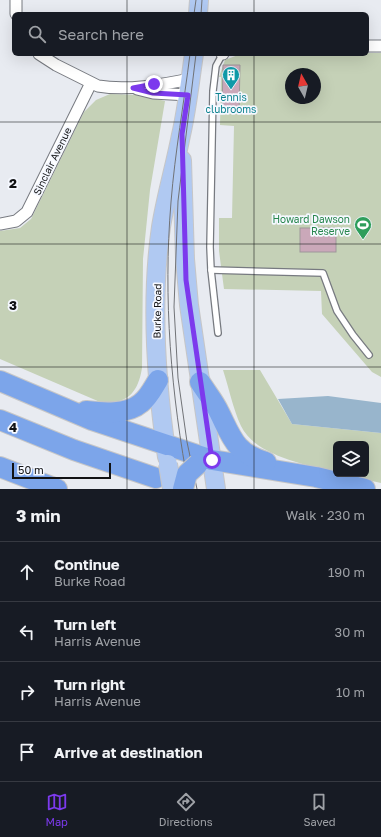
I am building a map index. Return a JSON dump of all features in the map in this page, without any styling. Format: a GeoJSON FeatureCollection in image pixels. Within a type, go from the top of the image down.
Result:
{"type":"FeatureCollection","features":[{"type":"Feature","properties":{"kind":"highway"},"geometry":{"type":"LineString","coordinates":[[0,380],[64,409],[208,464],[316,477]]}},
{"type":"Feature","properties":{"kind":"highway"},"geometry":{"type":"LineString","coordinates":[[64,409],[100,413],[131,409],[140,405],[146,399],[158,380]]}},
{"type":"Feature","properties":{"kind":"highway"},"geometry":{"type":"LineString","coordinates":[[200,382],[219,411],[231,436],[241,450],[261,461],[365,489]]}},
{"type":"Feature","properties":{"kind":"highway"},"geometry":{"type":"LineString","coordinates":[[0,420],[74,450],[156,478]]}},
{"type":"Feature","properties":{"kind":"highway"},"geometry":{"type":"LineString","coordinates":[[183,489],[186,474],[208,464]]}},
{"type":"Feature","properties":{"kind":"highway"},"geometry":{"type":"LineString","coordinates":[[0,467],[57,489]]}},
{"type":"Feature","properties":{"kind":"main road"},"geometry":{"type":"LineString","coordinates":[[198,12],[199,0]]}},
{"type":"Feature","properties":{"kind":"main road","name":"Burke Road"},"geometry":{"type":"LineString","coordinates":[[172,489],[158,380],[156,309],[161,228],[182,134],[194,56]]}},
{"type":"Feature","properties":{"kind":"main road","name":"Burke Road"},"geometry":{"type":"LineString","coordinates":[[182,134],[186,280],[200,382],[208,464],[216,489]]}},
{"type":"Feature","properties":{"kind":"street"},"geometry":{"type":"LineString","coordinates":[[16,0],[16,12]]}},
{"type":"Feature","properties":{"kind":"street"},"geometry":{"type":"LineString","coordinates":[[369,46],[381,46]]}},
{"type":"Feature","properties":{"kind":"street"},"geometry":{"type":"LineString","coordinates":[[42,56],[91,83],[105,87],[189,87]]}},
{"type":"Feature","properties":{"kind":"street","name":"Sinclair Avenue"},"geometry":{"type":"LineString","coordinates":[[0,224],[16,221],[27,212],[91,83]]}},
{"type":"Feature","properties":{"kind":"street"},"geometry":{"type":"LineString","coordinates":[[133,88],[153,93],[189,87]]}},
{"type":"Feature","properties":{"kind":"lane"},"geometry":{"type":"LineString","coordinates":[[218,333],[211,270],[213,91],[216,66],[221,56]]}},
{"type":"Feature","properties":{"kind":"lane"},"geometry":{"type":"LineString","coordinates":[[211,270],[324,273],[331,294],[343,321],[369,355]]}},
{"type":"Feature","properties":{"kind":"green space"},"geometry":{"type":"Polygon","coordinates":[[[369,53],[381,53],[381,377],[372,372],[322,314],[321,291],[224,289],[219,251],[219,218],[232,218],[234,126],[220,125],[221,77],[219,77],[225,60],[235,56],[369,56],[369,53]]]}},
{"type":"Feature","properties":{"kind":"green space"},"geometry":{"type":"Polygon","coordinates":[[[110,94],[140,95],[165,101],[150,190],[143,259],[142,368],[138,384],[130,396],[117,401],[100,402],[0,359],[0,231],[20,228],[31,219],[84,112],[96,100],[110,94]]]}},
{"type":"Feature","properties":{"kind":"green space"},"geometry":{"type":"Polygon","coordinates":[[[223,370],[260,370],[292,424],[381,433],[381,483],[354,477],[369,477],[369,441],[333,441],[333,472],[283,458],[258,445],[248,437],[241,426],[233,406],[223,370]]]}},
{"type":"Feature","properties":{"kind":"water"},"geometry":{"type":"Polygon","coordinates":[[[328,396],[381,403],[381,433],[292,424],[278,399],[328,396]]]}},
{"type":"Feature","properties":{"kind":"building","name":"Tennis clubrooms"},"geometry":{"type":"Polygon","coordinates":[[[223,65],[240,65],[239,113],[222,112],[223,65]]]}},
{"type":"Feature","properties":{"kind":"building"},"geometry":{"type":"Polygon","coordinates":[[[300,228],[336,228],[336,252],[300,252],[300,228]]]}},
{"type":"Feature","properties":{"kind":"tram line"},"geometry":{"type":"LineString","coordinates":[[194,12],[196,0]]}},
{"type":"Feature","properties":{"kind":"tram line"},"geometry":{"type":"LineString","coordinates":[[201,12],[202,0]]}},
{"type":"Feature","properties":{"kind":"tram line"},"geometry":{"type":"LineString","coordinates":[[189,489],[177,418],[173,382],[168,310],[168,274],[171,202],[190,56]]}},
{"type":"Feature","properties":{"kind":"tram line"},"geometry":{"type":"LineString","coordinates":[[196,56],[178,201],[174,307],[178,378],[187,442],[197,489]]}},
{"type":"Feature","properties":{"kind":"place","name":"Tennis clubrooms"},"geometry":{"type":"Point","coordinates":[231,90]}},
{"type":"Feature","properties":{"kind":"place","name":"Howard Dawson Reserve"},"geometry":{"type":"Point","coordinates":[363,240]}},
{"type":"Feature","properties":{"kind":"route"},"geometry":{"type":"LineString","coordinates":[[154,84],[133,88],[153,93],[188,95],[182,134],[186,280],[212,460]]}}]}
